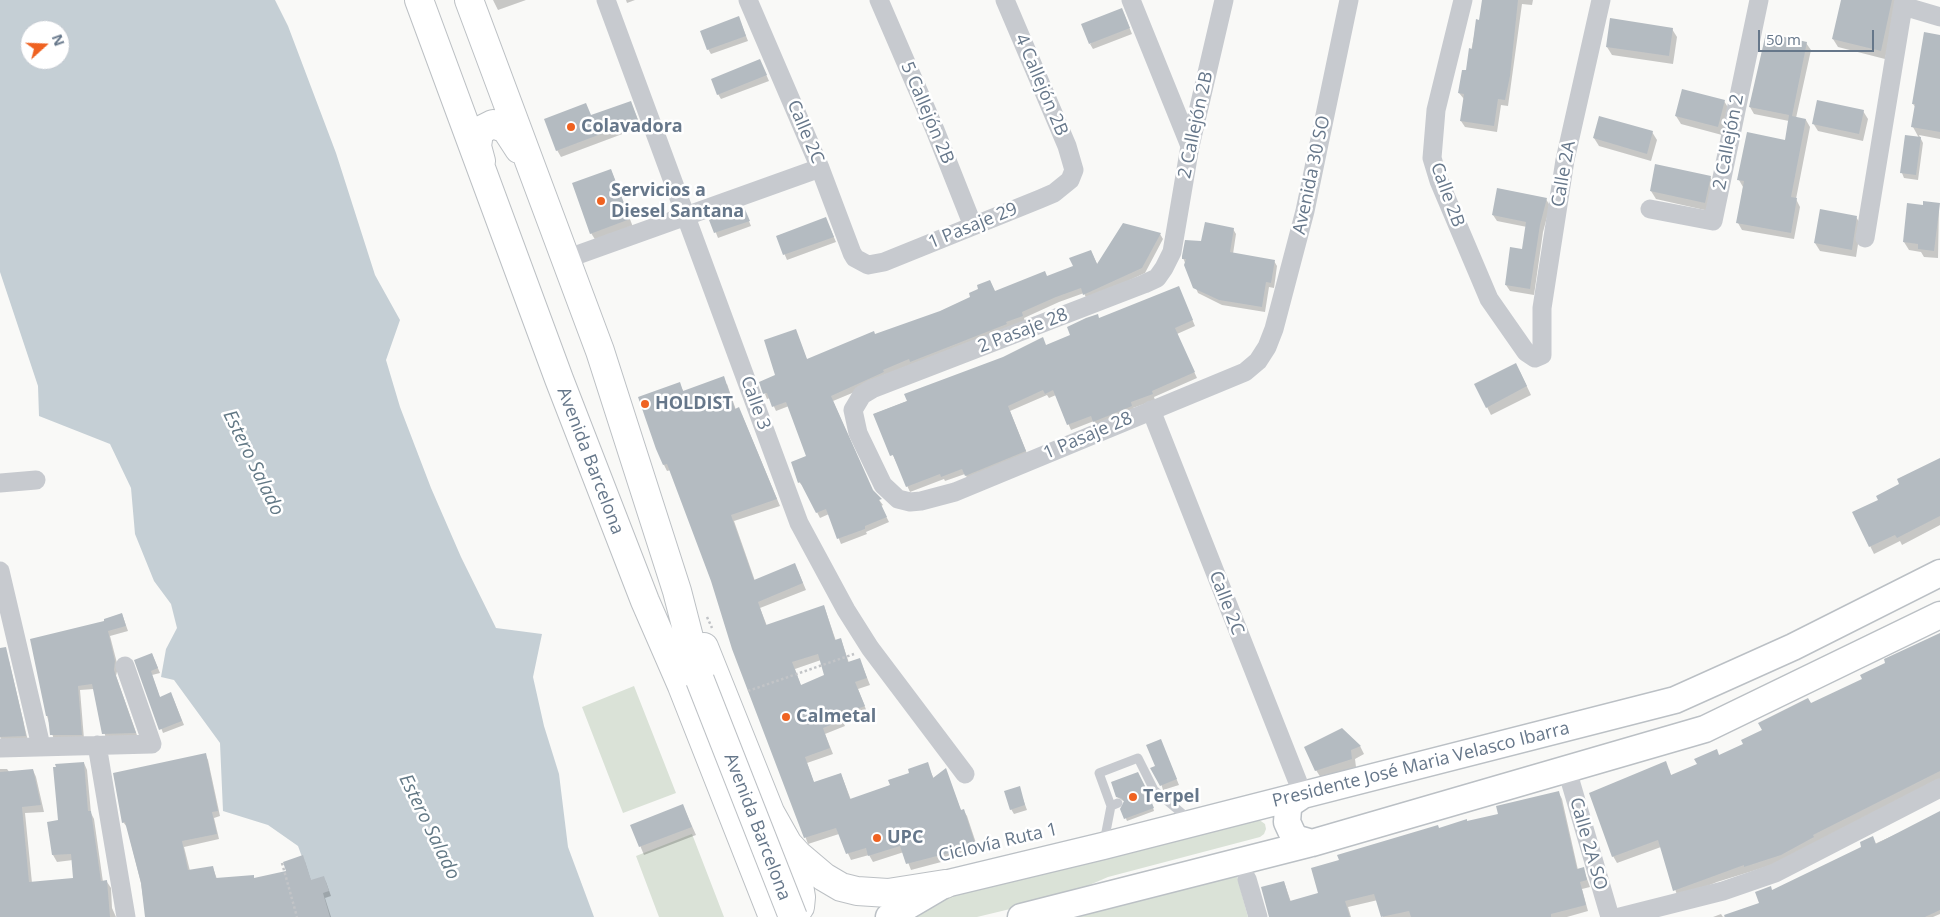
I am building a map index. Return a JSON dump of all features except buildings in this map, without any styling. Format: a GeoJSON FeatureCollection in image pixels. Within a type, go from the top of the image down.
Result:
{"type":"FeatureCollection","features":[{"type":"Feature","properties":{"kind":"main road","name":"Avenida Barcelona"},"geometry":{"type":"LineString","coordinates":[[419,0],[484,180],[645,601],[691,683],[792,917]]}},
{"type":"Feature","properties":{"kind":"main road","name":"Avenida Barcelona"},"geometry":{"type":"LineString","coordinates":[[469,0],[600,351],[677,591],[691,683],[759,914]]}},
{"type":"Feature","properties":{"kind":"main road"},"geometry":{"type":"LineString","coordinates":[[484,180],[478,138],[483,129],[493,124],[502,126],[510,134],[531,168]]}},
{"type":"Feature","properties":{"kind":"main road","name":"Presidente José Maria Velasco Ibarra"},"geometry":{"type":"LineString","coordinates":[[889,917],[945,884],[1104,846],[1675,700],[1793,647],[1940,573]]}},
{"type":"Feature","properties":{"kind":"main road"},"geometry":{"type":"LineString","coordinates":[[677,591],[716,672],[799,885],[800,907],[792,917]]}},
{"type":"Feature","properties":{"kind":"main road"},"geometry":{"type":"LineString","coordinates":[[645,601],[666,692],[759,914]]}},
{"type":"Feature","properties":{"kind":"main road"},"geometry":{"type":"LineString","coordinates":[[1021,917],[1312,843],[1705,729],[1940,615]]}},
{"type":"Feature","properties":{"kind":"main road"},"geometry":{"type":"LineString","coordinates":[[1793,647],[1803,647],[1812,652],[1817,660],[1817,670],[1811,678]]}},
{"type":"Feature","properties":{"kind":"main road"},"geometry":{"type":"LineString","coordinates":[[1302,795],[1291,803],[1286,822],[1289,829],[1298,839],[1312,843]]}},
{"type":"Feature","properties":{"kind":"main road"},"geometry":{"type":"LineString","coordinates":[[1248,808],[1254,809],[1266,816],[1273,828],[1272,841],[1265,852],[1259,856]]}},
{"type":"Feature","properties":{"kind":"main road"},"geometry":{"type":"LineString","coordinates":[[770,812],[788,844],[798,855],[824,877],[841,887],[857,892],[888,893],[945,884]]}},
{"type":"Feature","properties":{"kind":"street","name":"Calle 3"},"geometry":{"type":"LineString","coordinates":[[606,0],[799,523],[846,610],[870,648],[965,774]]}},
{"type":"Feature","properties":{"kind":"street","name":"Calle 2C"},"geometry":{"type":"LineString","coordinates":[[748,0],[820,168],[852,253],[861,263]]}},
{"type":"Feature","properties":{"kind":"street","name":"5 Callejón 2B"},"geometry":{"type":"LineString","coordinates":[[879,0],[935,130],[973,226]]}},
{"type":"Feature","properties":{"kind":"street","name":"4 Callejón 2B"},"geometry":{"type":"LineString","coordinates":[[1005,0],[1068,146],[1074,170]]}},
{"type":"Feature","properties":{"kind":"street"},"geometry":{"type":"LineString","coordinates":[[1131,0],[1190,146]]}},
{"type":"Feature","properties":{"kind":"street","name":"2 Callejón 2B"},"geometry":{"type":"LineString","coordinates":[[1172,252],[1190,146],[1224,0]]}},
{"type":"Feature","properties":{"kind":"street","name":"Avenida 30 SO"},"geometry":{"type":"LineString","coordinates":[[1267,347],[1305,211],[1349,0]]}},
{"type":"Feature","properties":{"kind":"street","name":"Calle 2B"},"geometry":{"type":"LineString","coordinates":[[1463,0],[1436,110],[1432,158],[1442,190],[1488,299],[1530,356],[1538,358],[1543,351]]}},
{"type":"Feature","properties":{"kind":"street","name":"Calle 2A"},"geometry":{"type":"LineString","coordinates":[[1543,351],[1542,308],[1564,170],[1601,0]]}},
{"type":"Feature","properties":{"kind":"street","name":"2 Callejón 2"},"geometry":{"type":"LineString","coordinates":[[1650,209],[1713,221],[1759,0]]}},
{"type":"Feature","properties":{"kind":"street"},"geometry":{"type":"LineString","coordinates":[[1865,238],[1903,3],[1940,17]]}},
{"type":"Feature","properties":{"kind":"street"},"geometry":{"type":"LineString","coordinates":[[566,259],[820,168]]}},
{"type":"Feature","properties":{"kind":"street","name":"1 Pasaje 29"},"geometry":{"type":"LineString","coordinates":[[861,263],[868,265],[884,262],[1054,193],[1070,180],[1074,170]]}},
{"type":"Feature","properties":{"kind":"street","name":"2 Pasaje 28"},"geometry":{"type":"LineString","coordinates":[[898,499],[883,485],[858,433],[853,410],[862,395],[1144,284],[1157,278],[1172,252]]}},
{"type":"Feature","properties":{"kind":"street","name":"1 Pasaje 28"},"geometry":{"type":"LineString","coordinates":[[898,499],[910,502],[936,499],[1245,372],[1258,361],[1267,347]]}},
{"type":"Feature","properties":{"kind":"street","name":"Calle 2C"},"geometry":{"type":"LineString","coordinates":[[1151,410],[1302,795]]}},
{"type":"Feature","properties":{"kind":"street"},"geometry":{"type":"LineString","coordinates":[[0,483],[36,480]]}},
{"type":"Feature","properties":{"kind":"street"},"geometry":{"type":"LineString","coordinates":[[0,571],[41,746]]}},
{"type":"Feature","properties":{"kind":"street"},"geometry":{"type":"LineString","coordinates":[[0,748],[152,744],[125,666]]}},
{"type":"Feature","properties":{"kind":"street"},"geometry":{"type":"LineString","coordinates":[[97,745],[126,917]]}},
{"type":"Feature","properties":{"kind":"street","name":"Calle 2A SO"},"geometry":{"type":"LineString","coordinates":[[1567,770],[1610,917]]}},
{"type":"Feature","properties":{"kind":"street"},"geometry":{"type":"LineString","coordinates":[[1620,917],[1723,892],[1775,874],[1940,788]]}},
{"type":"Feature","properties":{"kind":"street"},"geometry":{"type":"LineString","coordinates":[[1247,879],[1258,917]]}},
{"type":"Feature","properties":{"kind":"lane"},"geometry":{"type":"LineString","coordinates":[[1104,846],[1115,804],[1110,790],[1099,772],[1138,758],[1151,791],[1193,822]]}},
{"type":"Feature","properties":{"kind":"path"},"geometry":{"type":"LineString","coordinates":[[706,613],[713,631]]}},
{"type":"Feature","properties":{"kind":"path"},"geometry":{"type":"LineString","coordinates":[[748,691],[870,648]]}},
{"type":"Feature","properties":{"kind":"path"},"geometry":{"type":"LineString","coordinates":[[282,863],[297,917]]}},
{"type":"Feature","properties":{"kind":"shaded area"},"geometry":{"type":"Polygon","coordinates":[[[634,686],[676,793],[623,813],[582,707],[634,686]]]}},
{"type":"Feature","properties":{"kind":"shaded area"},"geometry":{"type":"Polygon","coordinates":[[[1258,819],[1265,824],[1266,829],[1260,837],[1108,877],[1064,896],[977,917],[900,917],[939,897],[1258,819]]]}},
{"type":"Feature","properties":{"kind":"shaded area"},"geometry":{"type":"Polygon","coordinates":[[[692,834],[724,917],[659,917],[636,856],[692,834]]]}},
{"type":"Feature","properties":{"kind":"shaded area"},"geometry":{"type":"Polygon","coordinates":[[[1237,876],[1248,917],[1069,917],[1237,876]]]}},
{"type":"Feature","properties":{"kind":"water","name":"Estero Salado"},"geometry":{"type":"Polygon","coordinates":[[[0,0],[275,0],[288,26],[336,153],[375,275],[400,320],[386,360],[400,407],[431,488],[461,557],[496,628],[542,634],[533,677],[544,726],[559,774],[568,847],[594,917],[324,917],[298,846],[268,825],[223,811],[220,743],[174,680],[161,677],[166,649],[177,628],[171,604],[154,581],[135,534],[131,488],[110,444],[39,416],[38,386],[0,272],[0,0]]]}},
{"type":"Feature","properties":{"kind":"place","name":"Colavadora"},"geometry":{"type":"Point","coordinates":[571,127]}},
{"type":"Feature","properties":{"kind":"place","name":"Servicios a Diesel Santana"},"geometry":{"type":"Point","coordinates":[601,201]}},
{"type":"Feature","properties":{"kind":"place","name":"HOLDIST"},"geometry":{"type":"Point","coordinates":[645,404]}},
{"type":"Feature","properties":{"kind":"place","name":"Calmetal"},"geometry":{"type":"Point","coordinates":[786,717]}},
{"type":"Feature","properties":{"kind":"place","name":"Terpel"},"geometry":{"type":"Point","coordinates":[1133,797]}},
{"type":"Feature","properties":{"kind":"place","name":"UPC"},"geometry":{"type":"Point","coordinates":[877,838]}}]}
